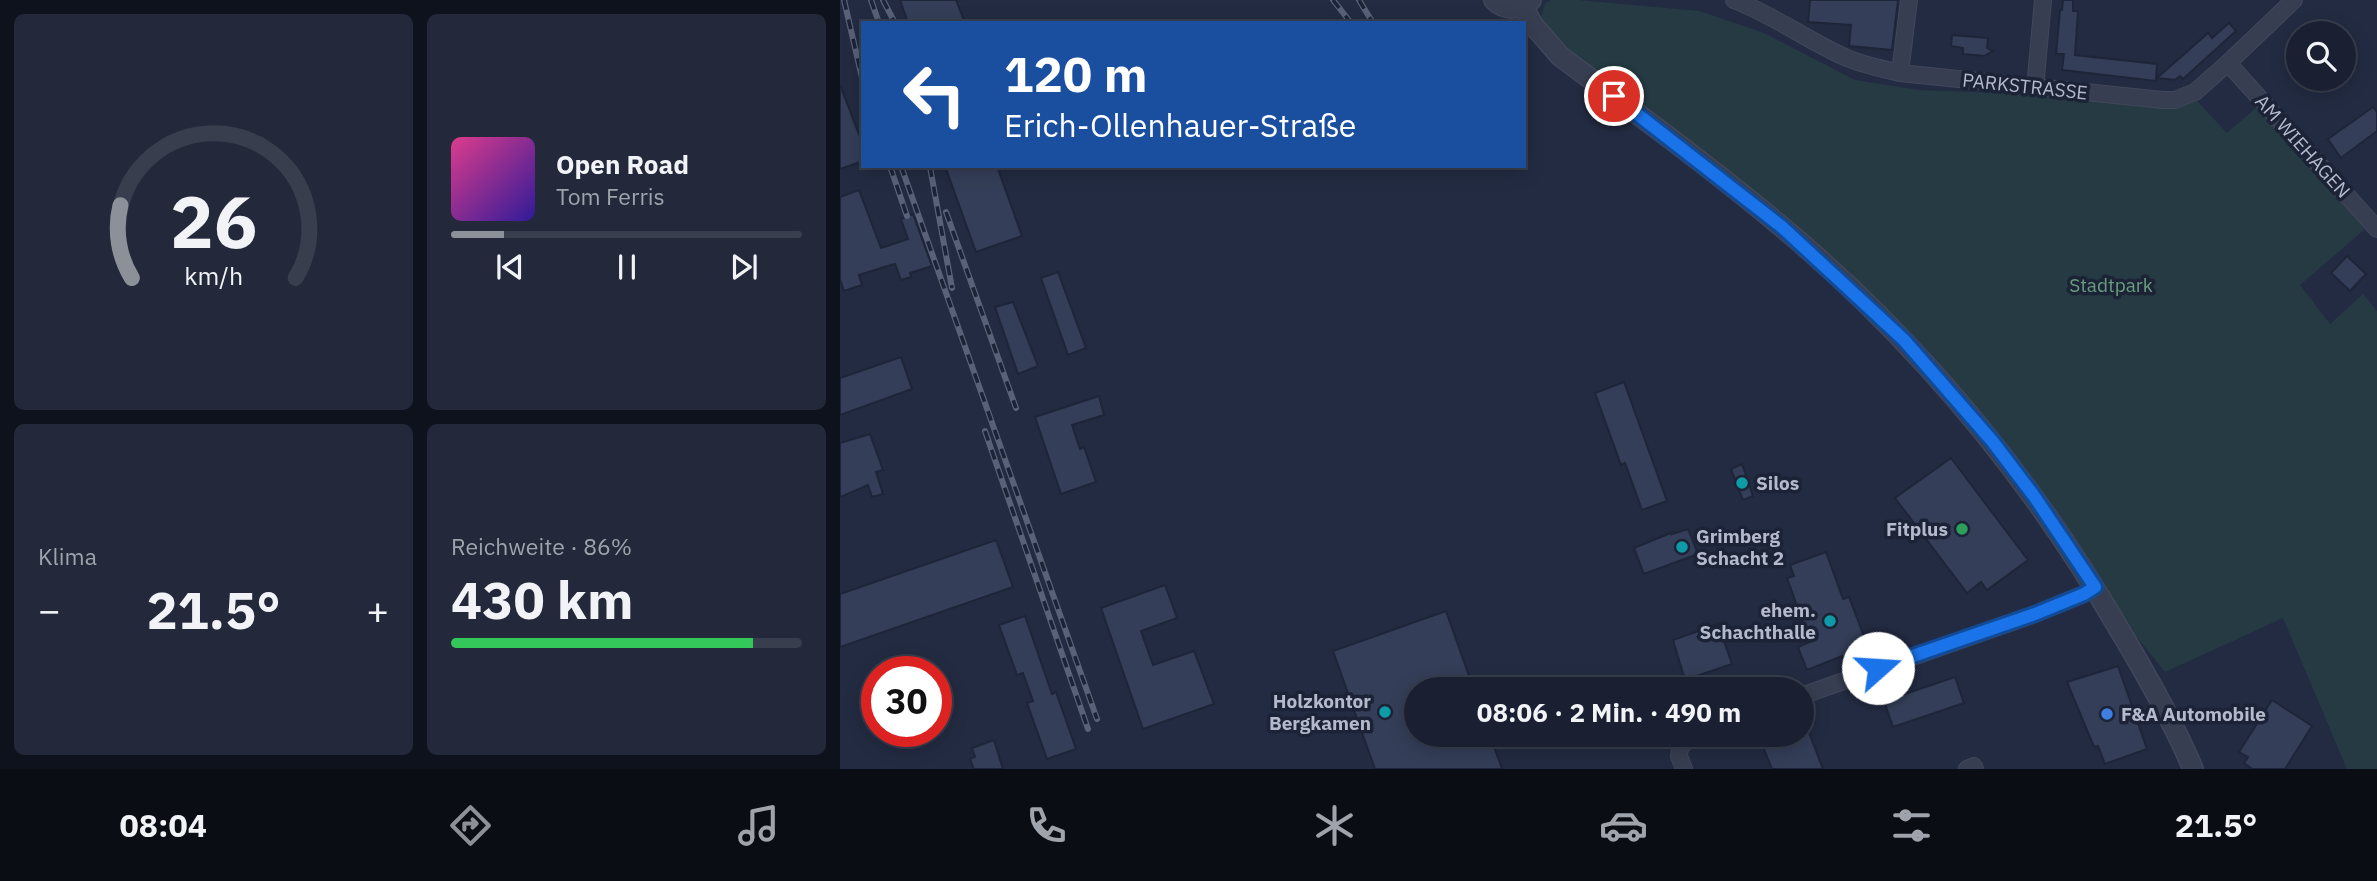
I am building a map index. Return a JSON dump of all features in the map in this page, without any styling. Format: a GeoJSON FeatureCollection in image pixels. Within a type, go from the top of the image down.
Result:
{"type":"FeatureCollection","features":[{"type":"Feature","properties":{"kind":"street"},"geometry":{"type":"LineString","coordinates":[[1494,0],[1505,8],[1527,3],[1533,25],[1560,56],[1782,227],[1904,340],[1993,442],[2034,496],[2095,587],[2142,668],[2184,746],[2193,769]]}},
{"type":"Feature","properties":{"kind":"street","name":"PARKSTRASSE"},"geometry":{"type":"LineString","coordinates":[[1734,0],[1759,9],[1846,57],[1872,67],[1900,73],[2035,88],[2175,100],[2194,92],[2294,0]]}},
{"type":"Feature","properties":{"kind":"street"},"geometry":{"type":"LineString","coordinates":[[1900,73],[1909,0]]}},
{"type":"Feature","properties":{"kind":"street"},"geometry":{"type":"LineString","coordinates":[[2035,88],[2043,0]]}},
{"type":"Feature","properties":{"kind":"street","name":"AM WIEHAGEN"},"geometry":{"type":"LineString","coordinates":[[2228,63],[2377,229]]}},
{"type":"Feature","properties":{"kind":"street"},"geometry":{"type":"LineString","coordinates":[[1814,691],[2035,614],[2095,587]]}},
{"type":"Feature","properties":{"kind":"street"},"geometry":{"type":"LineString","coordinates":[[1680,747],[1679,756],[1684,769]]}},
{"type":"Feature","properties":{"kind":"street"},"geometry":{"type":"LineString","coordinates":[[1967,769],[1974,766],[1975,769]]}},
{"type":"Feature","properties":{"kind":"green space","name":"Stadtpark"},"geometry":{"type":"Polygon","coordinates":[[[1551,0],[1699,11],[1764,33],[1855,80],[1919,90],[2197,101],[2227,133],[2258,106],[2365,229],[2300,285],[2330,324],[2363,294],[2377,311],[2377,769],[2347,769],[2283,618],[2165,672],[1906,340],[1560,50],[1541,18],[1545,3],[1551,0]]]}},
{"type":"Feature","properties":{"kind":"building"},"geometry":{"type":"Polygon","coordinates":[[[900,0],[956,0],[964,21],[907,21],[900,0]]]}},
{"type":"Feature","properties":{"kind":"building"},"geometry":{"type":"Polygon","coordinates":[[[1810,0],[1898,0],[1892,50],[1849,46],[1851,25],[1808,22],[1810,0]]]}},
{"type":"Feature","properties":{"kind":"building"},"geometry":{"type":"Polygon","coordinates":[[[2063,0],[2073,0],[2073,11],[2078,11],[2075,55],[2157,64],[2156,81],[2062,70],[2064,54],[2056,54],[2063,0]]]}},
{"type":"Feature","properties":{"kind":"building"},"geometry":{"type":"Polygon","coordinates":[[[2229,23],[2236,31],[2183,79],[2180,76],[2175,80],[2157,78],[2208,33],[2212,38],[2229,23]]]}},
{"type":"Feature","properties":{"kind":"building"},"geometry":{"type":"Polygon","coordinates":[[[1952,35],[1988,38],[1987,48],[1993,51],[1984,56],[1963,54],[1963,48],[1951,46],[1952,35]]]}},
{"type":"Feature","properties":{"kind":"building"},"geometry":{"type":"Polygon","coordinates":[[[840,85],[861,140],[861,162],[840,169],[840,85]]]}},
{"type":"Feature","properties":{"kind":"building"},"geometry":{"type":"Polygon","coordinates":[[[2373,107],[2377,112],[2377,131],[2341,158],[2328,139],[2373,107]]]}},
{"type":"Feature","properties":{"kind":"building"},"geometry":{"type":"Polygon","coordinates":[[[946,168],[998,168],[1022,236],[976,252],[946,168]]]}},
{"type":"Feature","properties":{"kind":"building"},"geometry":{"type":"Polygon","coordinates":[[[859,190],[881,248],[908,239],[901,219],[913,214],[932,266],[910,273],[911,277],[901,280],[895,264],[891,265],[859,275],[862,285],[844,291],[840,279],[840,197],[859,190]]]}},
{"type":"Feature","properties":{"kind":"building"},"geometry":{"type":"Polygon","coordinates":[[[2347,256],[2366,274],[2350,291],[2331,273],[2347,256]]]}},
{"type":"Feature","properties":{"kind":"building"},"geometry":{"type":"Polygon","coordinates":[[[1058,272],[1086,348],[1068,355],[1041,278],[1058,272]]]}},
{"type":"Feature","properties":{"kind":"building"},"geometry":{"type":"Polygon","coordinates":[[[1013,302],[1038,366],[1018,374],[995,307],[1013,302]]]}},
{"type":"Feature","properties":{"kind":"building"},"geometry":{"type":"Polygon","coordinates":[[[901,357],[912,389],[840,415],[840,378],[901,357]]]}},
{"type":"Feature","properties":{"kind":"building"},"geometry":{"type":"Polygon","coordinates":[[[1624,382],[1667,501],[1642,510],[1625,463],[1621,465],[1595,393],[1624,382]]]}},
{"type":"Feature","properties":{"kind":"building"},"geometry":{"type":"Polygon","coordinates":[[[1099,396],[1104,415],[1072,425],[1080,449],[1084,447],[1096,482],[1061,494],[1035,417],[1099,396]]]}},
{"type":"Feature","properties":{"kind":"building"},"geometry":{"type":"Polygon","coordinates":[[[870,434],[883,470],[876,472],[883,494],[872,497],[868,485],[840,497],[840,443],[870,434]]]}},
{"type":"Feature","properties":{"kind":"building","name":"Fitplus"},"geometry":{"type":"Polygon","coordinates":[[[1951,458],[2028,560],[1987,590],[1981,582],[1967,593],[1895,498],[1951,458]]]}},
{"type":"Feature","properties":{"kind":"building","name":"Silos"},"geometry":{"type":"Polygon","coordinates":[[[1742,464],[1753,496],[1743,500],[1731,469],[1742,464]]]}},
{"type":"Feature","properties":{"kind":"building"},"geometry":{"type":"Polygon","coordinates":[[[1688,529],[1698,554],[1644,574],[1634,548],[1673,532],[1672,534],[1688,529]]]}},
{"type":"Feature","properties":{"kind":"building"},"geometry":{"type":"Polygon","coordinates":[[[996,540],[1013,587],[840,647],[840,594],[996,540]]]}},
{"type":"Feature","properties":{"kind":"building","name":"ehem. Schachthalle"},"geometry":{"type":"Polygon","coordinates":[[[1826,552],[1843,599],[1849,597],[1872,657],[1846,667],[1842,656],[1807,670],[1798,647],[1810,642],[1787,578],[1794,576],[1790,565],[1826,552]]]}},
{"type":"Feature","properties":{"kind":"building"},"geometry":{"type":"Polygon","coordinates":[[[1165,585],[1177,618],[1141,631],[1153,665],[1194,651],[1214,704],[1143,729],[1101,608],[1165,585]]]}},
{"type":"Feature","properties":{"kind":"building","name":"Holzkontor Bergkamen"},"geometry":{"type":"Polygon","coordinates":[[[1446,611],[1469,677],[1404,677],[1404,747],[1494,747],[1502,769],[1375,769],[1333,651],[1446,611]]]}},
{"type":"Feature","properties":{"kind":"building"},"geometry":{"type":"Polygon","coordinates":[[[1025,616],[1052,694],[1056,692],[1076,749],[1047,759],[1027,703],[1033,701],[1023,673],[1017,675],[999,625],[1025,616]]]}},
{"type":"Feature","properties":{"kind":"building"},"geometry":{"type":"Polygon","coordinates":[[[1718,624],[1732,664],[1694,677],[1684,677],[1673,640],[1718,624]]]}},
{"type":"Feature","properties":{"kind":"building","name":"F&A Automobile"},"geometry":{"type":"Polygon","coordinates":[[[2118,666],[2147,749],[2105,764],[2098,746],[2094,747],[2067,682],[2118,666]]]}},
{"type":"Feature","properties":{"kind":"building"},"geometry":{"type":"Polygon","coordinates":[[[1955,677],[1964,703],[1893,727],[1884,701],[1955,677]]]}},
{"type":"Feature","properties":{"kind":"building"},"geometry":{"type":"Polygon","coordinates":[[[2272,700],[2312,726],[2285,769],[2252,769],[2244,763],[2248,757],[2239,752],[2272,700]]]}},
{"type":"Feature","properties":{"kind":"building"},"geometry":{"type":"Polygon","coordinates":[[[994,740],[1003,769],[974,769],[970,759],[975,757],[972,748],[994,740]]]}},
{"type":"Feature","properties":{"kind":"building"},"geometry":{"type":"Polygon","coordinates":[[[1814,746],[1823,769],[1772,769],[1763,747],[1814,746]]]}},
{"type":"Feature","properties":{"kind":"railway"},"geometry":{"type":"LineString","coordinates":[[844,0],[861,73]]}},
{"type":"Feature","properties":{"kind":"railway"},"geometry":{"type":"LineString","coordinates":[[871,0],[878,21]]}},
{"type":"Feature","properties":{"kind":"railway"},"geometry":{"type":"LineString","coordinates":[[883,0],[894,21]]}},
{"type":"Feature","properties":{"kind":"railway"},"geometry":{"type":"LineString","coordinates":[[1333,0],[1349,21]]}},
{"type":"Feature","properties":{"kind":"railway"},"geometry":{"type":"LineString","coordinates":[[1359,0],[1372,21]]}},
{"type":"Feature","properties":{"kind":"railway"},"geometry":{"type":"LineString","coordinates":[[891,168],[907,216]]}},
{"type":"Feature","properties":{"kind":"railway"},"geometry":{"type":"LineString","coordinates":[[902,168],[1097,719]]}},
{"type":"Feature","properties":{"kind":"railway"},"geometry":{"type":"LineString","coordinates":[[930,168],[952,288]]}},
{"type":"Feature","properties":{"kind":"railway"},"geometry":{"type":"LineString","coordinates":[[946,212],[1016,408]]}},
{"type":"Feature","properties":{"kind":"railway"},"geometry":{"type":"LineString","coordinates":[[985,431],[1088,729]]}},
{"type":"Feature","properties":{"kind":"place","name":"Silos"},"geometry":{"type":"Point","coordinates":[1742,483]}},
{"type":"Feature","properties":{"kind":"place","name":"Fitplus"},"geometry":{"type":"Point","coordinates":[1962,529]}},
{"type":"Feature","properties":{"kind":"place","name":"Grimberg Schacht 2"},"geometry":{"type":"Point","coordinates":[1682,547]}},
{"type":"Feature","properties":{"kind":"place","name":"ehem. Schachthalle"},"geometry":{"type":"Point","coordinates":[1830,621]}},
{"type":"Feature","properties":{"kind":"place","name":"Holzkontor Bergkamen"},"geometry":{"type":"Point","coordinates":[1385,712]}},
{"type":"Feature","properties":{"kind":"place","name":"F&A Automobile"},"geometry":{"type":"Point","coordinates":[2107,714]}},
{"type":"Feature","properties":{"kind":"route"},"geometry":{"type":"LineString","coordinates":[[1614,96],[1782,227],[1904,340],[1993,442],[2034,496],[2095,587],[2035,614],[1878,668]]}}]}
